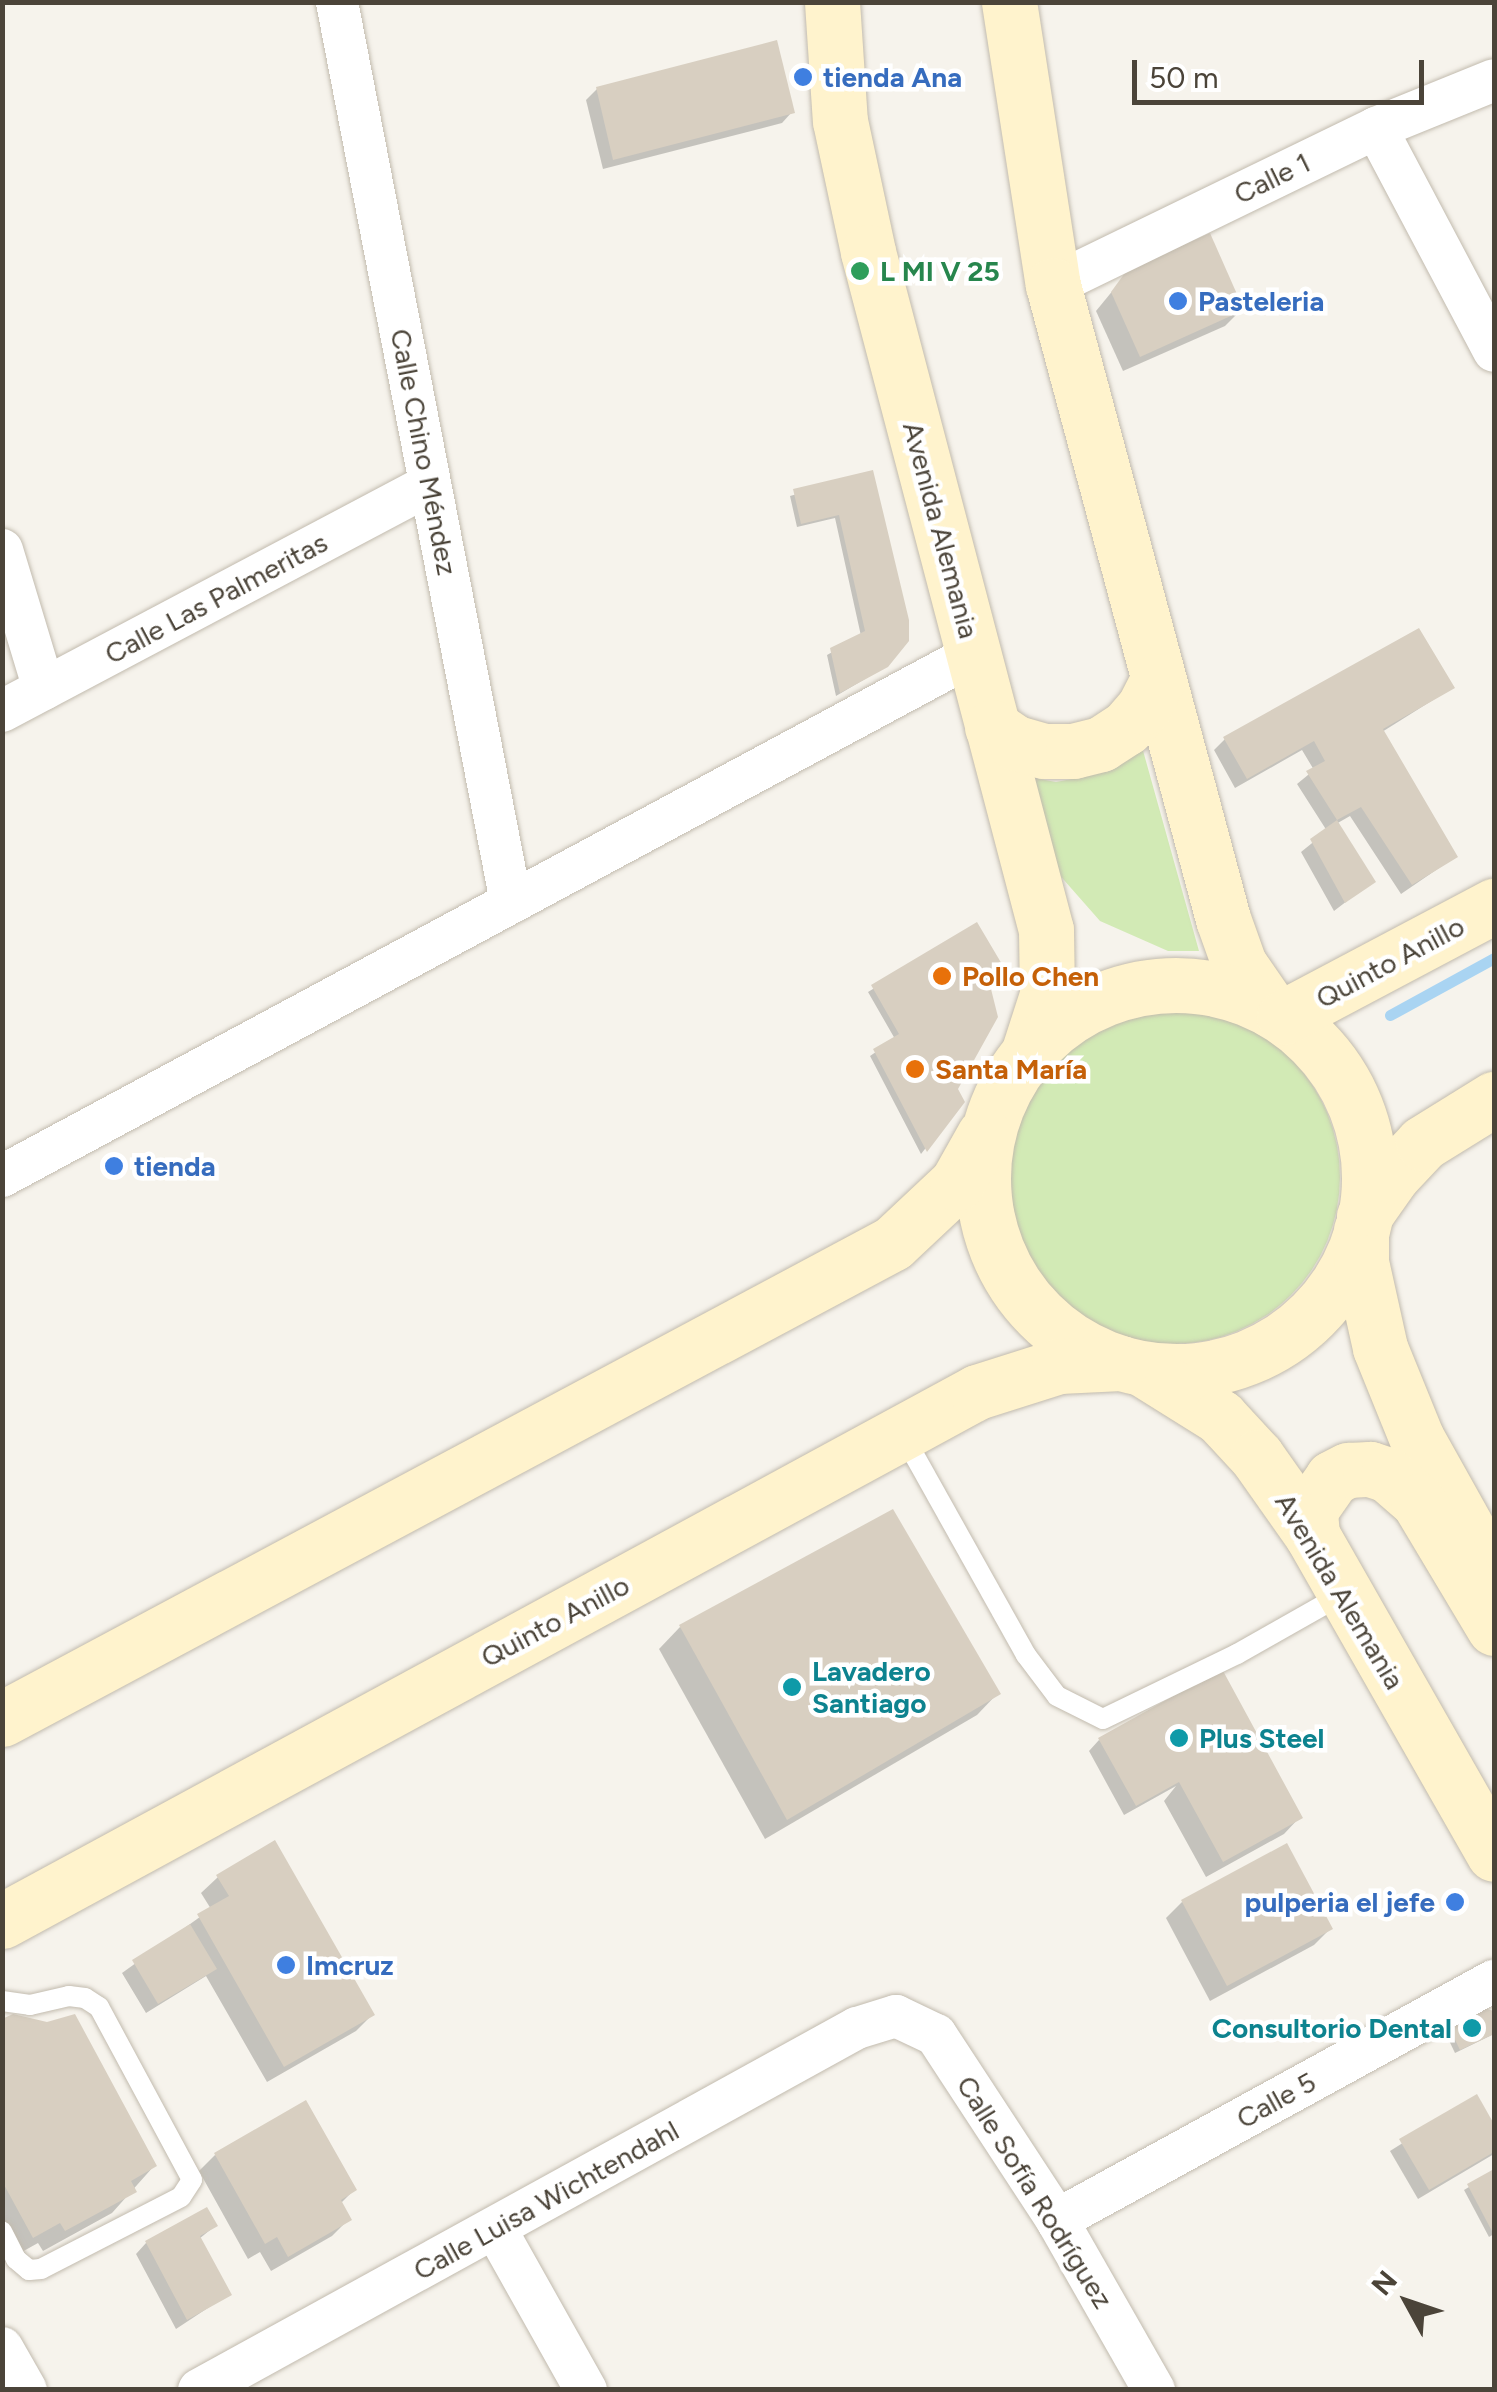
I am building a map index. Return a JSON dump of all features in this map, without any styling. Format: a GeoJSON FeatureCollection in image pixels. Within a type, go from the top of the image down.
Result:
{"type":"FeatureCollection","features":[{"type":"Feature","properties":{"kind":"main road","name":"Avenida Alemania"},"geometry":{"type":"LineString","coordinates":[[832,2],[840,121],[868,252],[1046,930],[1050,962],[1047,995],[1028,1054]]}},
{"type":"Feature","properties":{"kind":"main road"},"geometry":{"type":"LineString","coordinates":[[1008,2],[1053,284],[1230,942],[1238,964],[1277,1013],[1326,1055],[1354,1104],[1368,1159],[1361,1262],[1380,1348],[1417,1439],[1494,1577]]}},
{"type":"Feature","properties":{"kind":"main road"},"geometry":{"type":"LineString","coordinates":[[992,726],[1016,743],[1044,751],[1073,752],[1100,744],[1126,728],[1144,707],[1157,680]]}},
{"type":"Feature","properties":{"kind":"main road","name":"Quinto Anillo"},"geometry":{"type":"LineString","coordinates":[[1277,1013],[1494,906]]}},
{"type":"Feature","properties":{"kind":"main road"},"geometry":{"type":"LineString","coordinates":[[2,1718],[893,1243],[957,1183],[1012,1076],[1028,1054],[1070,1016],[1096,1002],[1154,985],[1214,988],[1277,1013]]}},
{"type":"Feature","properties":{"kind":"main road"},"geometry":{"type":"LineString","coordinates":[[1363,1223],[1392,1176],[1423,1143],[1494,1099]]}},
{"type":"Feature","properties":{"kind":"main road","name":"Avenida Alemania"},"geometry":{"type":"LineString","coordinates":[[990,1124],[984,1150],[984,1205],[1000,1260],[1032,1308],[1076,1344],[1131,1366],[1198,1401],[1234,1430],[1312,1535],[1494,1854]]}},
{"type":"Feature","properties":{"kind":"main road","name":"Quinto Anillo"},"geometry":{"type":"LineString","coordinates":[[2,1921],[1006,1380],[1059,1366],[1204,1369],[1235,1362],[1291,1332],[1334,1286],[1363,1223]]}},
{"type":"Feature","properties":{"kind":"main road"},"geometry":{"type":"LineString","coordinates":[[1312,1535],[1310,1510],[1332,1478],[1348,1470],[1370,1469],[1388,1475],[1418,1501],[1494,1628]]}},
{"type":"Feature","properties":{"kind":"street","name":"Calle Chino Méndez"},"geometry":{"type":"LineString","coordinates":[[338,2],[510,902]]}},
{"type":"Feature","properties":{"kind":"street","name":"Calle 1"},"geometry":{"type":"LineString","coordinates":[[1053,284],[1376,128],[1494,80]]}},
{"type":"Feature","properties":{"kind":"street"},"geometry":{"type":"LineString","coordinates":[[1376,128],[1494,350]]}},
{"type":"Feature","properties":{"kind":"street","name":"Calle Las Palmeritas"},"geometry":{"type":"LineString","coordinates":[[2,711],[430,484]]}},
{"type":"Feature","properties":{"kind":"street"},"geometry":{"type":"LineString","coordinates":[[2,550],[44,689]]}},
{"type":"Feature","properties":{"kind":"street"},"geometry":{"type":"LineString","coordinates":[[2,1176],[974,654]]}},
{"type":"Feature","properties":{"kind":"street","name":"Calle 5"},"geometry":{"type":"LineString","coordinates":[[1057,2220],[1494,1981]]}},
{"type":"Feature","properties":{"kind":"street","name":"Calle Sofía Rodríguez"},"geometry":{"type":"LineString","coordinates":[[896,2016],[936,2035],[1057,2220],[1154,2390]]}},
{"type":"Feature","properties":{"kind":"street","name":"Calle Luisa Wichtendahl"},"geometry":{"type":"LineString","coordinates":[[199,2390],[858,2028],[896,2016]]}},
{"type":"Feature","properties":{"kind":"street"},"geometry":{"type":"LineString","coordinates":[[495,2228],[586,2390]]}},
{"type":"Feature","properties":{"kind":"street"},"geometry":{"type":"LineString","coordinates":[[2,2348],[26,2390]]}},
{"type":"Feature","properties":{"kind":"lane"},"geometry":{"type":"LineString","coordinates":[[902,1433],[1026,1655],[1057,1696],[1104,1719],[1238,1654],[1344,1594]]}},
{"type":"Feature","properties":{"kind":"lane"},"geometry":{"type":"LineString","coordinates":[[2,2001],[30,2005],[69,1996],[84,1998],[99,2007],[192,2180],[181,2197],[41,2269],[29,2270],[16,2259],[2,2231]]}},
{"type":"Feature","properties":{"kind":"green space"},"geometry":{"type":"Polygon","coordinates":[[[1142,747],[1199,951],[1168,951],[1100,921],[1056,871],[1029,777],[1056,782],[1082,777],[1142,747]]]}},
{"type":"Feature","properties":{"kind":"green space"},"geometry":{"type":"Polygon","coordinates":[[[1173,1010],[1206,1013],[1237,1023],[1266,1038],[1291,1059],[1312,1084],[1327,1113],[1337,1144],[1337,1210],[1327,1241],[1312,1270],[1291,1295],[1266,1316],[1237,1331],[1206,1341],[1173,1344],[1140,1341],[1109,1331],[1080,1316],[1055,1295],[1034,1270],[1019,1241],[1009,1210],[1006,1177],[1009,1144],[1019,1113],[1034,1084],[1055,1059],[1080,1038],[1109,1023],[1140,1013],[1173,1010]]]}},
{"type":"Feature","properties":{"kind":"building"},"geometry":{"type":"Polygon","coordinates":[[[777,40],[795,113],[613,160],[596,87],[777,40]]]}},
{"type":"Feature","properties":{"kind":"building","name":"Pasteleria"},"geometry":{"type":"Polygon","coordinates":[[[1210,233],[1244,310],[1140,357],[1111,292],[1127,270],[1210,233]]]}},
{"type":"Feature","properties":{"kind":"building"},"geometry":{"type":"Polygon","coordinates":[[[873,470],[909,620],[909,641],[888,667],[840,693],[830,648],[865,631],[839,515],[801,524],[793,489],[873,470]]]}},
{"type":"Feature","properties":{"kind":"building"},"geometry":{"type":"Polygon","coordinates":[[[1419,628],[1455,688],[1383,729],[1458,857],[1412,885],[1361,807],[1337,820],[1306,771],[1325,761],[1314,741],[1247,779],[1223,737],[1419,628]]]}},
{"type":"Feature","properties":{"kind":"building"},"geometry":{"type":"Polygon","coordinates":[[[1337,820],[1376,882],[1345,903],[1310,839],[1337,820]]]}},
{"type":"Feature","properties":{"kind":"building"},"geometry":{"type":"Polygon","coordinates":[[[977,922],[1006,971],[989,981],[998,1017],[958,1089],[965,1102],[927,1152],[873,1049],[899,1034],[871,985],[977,922]]]}},
{"type":"Feature","properties":{"kind":"building"},"geometry":{"type":"Polygon","coordinates":[[[893,1509],[1001,1694],[787,1820],[679,1625],[893,1509]]]}},
{"type":"Feature","properties":{"kind":"building"},"geometry":{"type":"Polygon","coordinates":[[[1222,1669],[1303,1818],[1223,1862],[1179,1782],[1136,1806],[1098,1738],[1222,1669]]]}},
{"type":"Feature","properties":{"kind":"building","name":"Imcruz"},"geometry":{"type":"Polygon","coordinates":[[[275,1840],[375,2015],[284,2067],[197,1914],[229,1896],[216,1875],[275,1840]]]}},
{"type":"Feature","properties":{"kind":"building"},"geometry":{"type":"Polygon","coordinates":[[[1287,1843],[1333,1929],[1227,1986],[1181,1900],[1287,1843]]]}},
{"type":"Feature","properties":{"kind":"building"},"geometry":{"type":"Polygon","coordinates":[[[190,1924],[217,1969],[158,2004],[132,1960],[190,1924]]]}},
{"type":"Feature","properties":{"kind":"building","name":"Consultorio Dental"},"geometry":{"type":"Polygon","coordinates":[[[1480,2007],[1494,2011],[1494,2034],[1460,2050],[1447,2023],[1480,2007]]]}},
{"type":"Feature","properties":{"kind":"building"},"geometry":{"type":"Polygon","coordinates":[[[13,2014],[47,2022],[75,2014],[157,2166],[131,2181],[137,2192],[65,2231],[60,2223],[33,2238],[2,2181],[2,2019],[13,2014]]]}},
{"type":"Feature","properties":{"kind":"building"},"geometry":{"type":"Polygon","coordinates":[[[1477,2094],[1494,2124],[1494,2152],[1429,2190],[1399,2139],[1477,2094]]]}},
{"type":"Feature","properties":{"kind":"building"},"geometry":{"type":"Polygon","coordinates":[[[306,2100],[357,2190],[341,2200],[352,2220],[288,2257],[277,2237],[265,2244],[214,2153],[306,2100]]]}},
{"type":"Feature","properties":{"kind":"building"},"geometry":{"type":"Polygon","coordinates":[[[1494,2169],[1494,2235],[1467,2184],[1494,2169]]]}},
{"type":"Feature","properties":{"kind":"building"},"geometry":{"type":"Polygon","coordinates":[[[207,2207],[218,2226],[200,2236],[232,2295],[187,2320],[145,2241],[207,2207]]]}},
{"type":"Feature","properties":{"kind":"waterway"},"geometry":{"type":"LineString","coordinates":[[1390,1015],[1494,958]]}},
{"type":"Feature","properties":{"kind":"place","name":"tienda Ana"},"geometry":{"type":"Point","coordinates":[803,77]}},
{"type":"Feature","properties":{"kind":"place","name":"L MI V 25"},"geometry":{"type":"Point","coordinates":[860,271]}},
{"type":"Feature","properties":{"kind":"place","name":"Pasteleria"},"geometry":{"type":"Point","coordinates":[1178,301]}},
{"type":"Feature","properties":{"kind":"place","name":"Pollo Chen"},"geometry":{"type":"Point","coordinates":[942,976]}},
{"type":"Feature","properties":{"kind":"place","name":"Santa María"},"geometry":{"type":"Point","coordinates":[915,1069]}},
{"type":"Feature","properties":{"kind":"place","name":"tienda"},"geometry":{"type":"Point","coordinates":[114,1166]}},
{"type":"Feature","properties":{"kind":"place","name":"Lavadero Santiago"},"geometry":{"type":"Point","coordinates":[792,1687]}},
{"type":"Feature","properties":{"kind":"place","name":"Plus Steel"},"geometry":{"type":"Point","coordinates":[1179,1738]}},
{"type":"Feature","properties":{"kind":"place","name":"pulperia el jefe"},"geometry":{"type":"Point","coordinates":[1455,1902]}},
{"type":"Feature","properties":{"kind":"place","name":"Imcruz"},"geometry":{"type":"Point","coordinates":[286,1965]}},
{"type":"Feature","properties":{"kind":"place","name":"Consultorio Dental"},"geometry":{"type":"Point","coordinates":[1472,2028]}}]}
